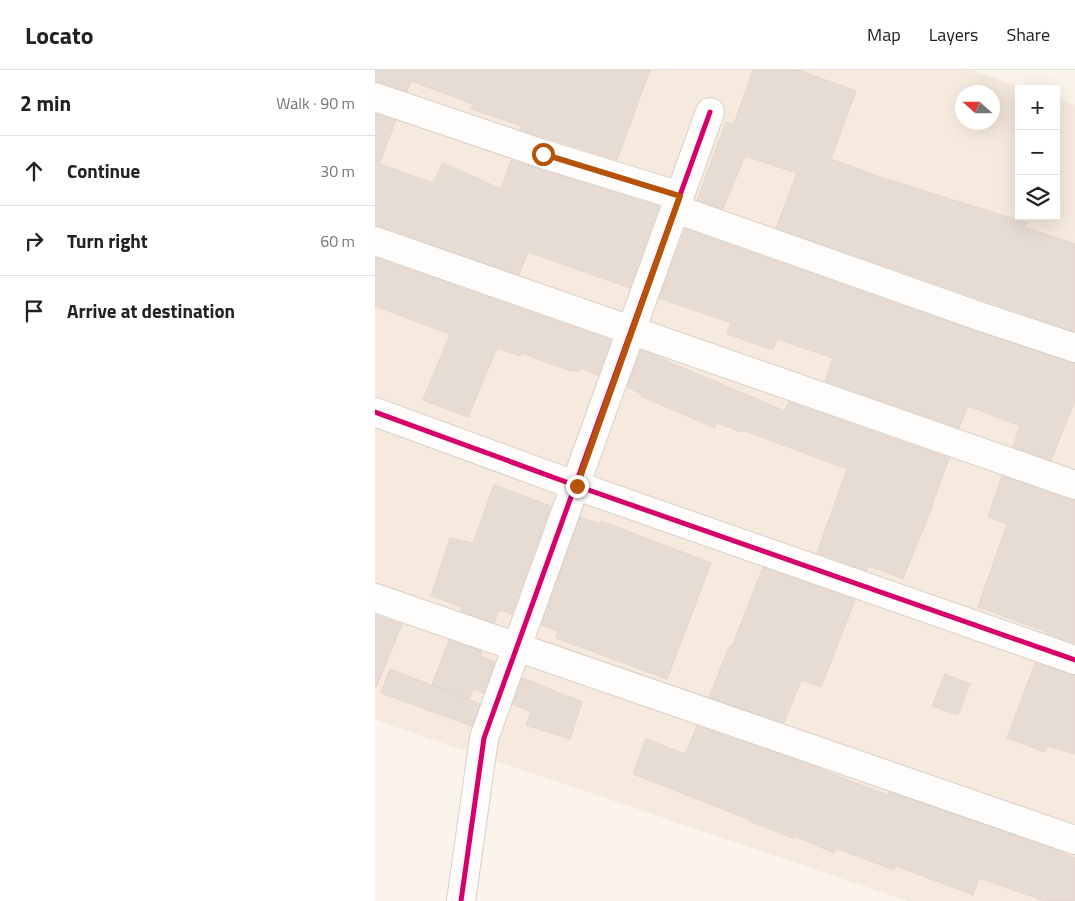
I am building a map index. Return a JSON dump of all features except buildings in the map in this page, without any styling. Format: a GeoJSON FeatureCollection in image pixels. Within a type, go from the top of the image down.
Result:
{"type":"FeatureCollection","features":[{"type":"Feature","properties":{"kind":"street"},"geometry":{"type":"LineString","coordinates":[[375,97],[543,154],[979,316],[1075,348]]}},
{"type":"Feature","properties":{"kind":"street"},"geometry":{"type":"LineString","coordinates":[[461,901],[484,738],[577,486],[711,112]]}},
{"type":"Feature","properties":{"kind":"street"},"geometry":{"type":"LineString","coordinates":[[375,241],[1075,485]]}},
{"type":"Feature","properties":{"kind":"street"},"geometry":{"type":"LineString","coordinates":[[375,412],[577,486],[1075,660]]}},
{"type":"Feature","properties":{"kind":"street"},"geometry":{"type":"LineString","coordinates":[[375,598],[1075,840]]}},
{"type":"Feature","properties":{"kind":"shaded area"},"geometry":{"type":"Polygon","coordinates":[[[375,70],[971,70],[1015,85],[1015,220],[1060,220],[1060,100],[1075,105],[1075,901],[908,901],[375,720],[375,70]]]}},
{"type":"Feature","properties":{"kind":"cycle path"},"geometry":{"type":"LineString","coordinates":[[461,901],[484,738],[710,112]]}},
{"type":"Feature","properties":{"kind":"cycle path"},"geometry":{"type":"LineString","coordinates":[[375,412],[577,486],[1075,660]]}},
{"type":"Feature","properties":{"kind":"route"},"geometry":{"type":"LineString","coordinates":[[543,154],[680,196],[577,486]]}}]}
